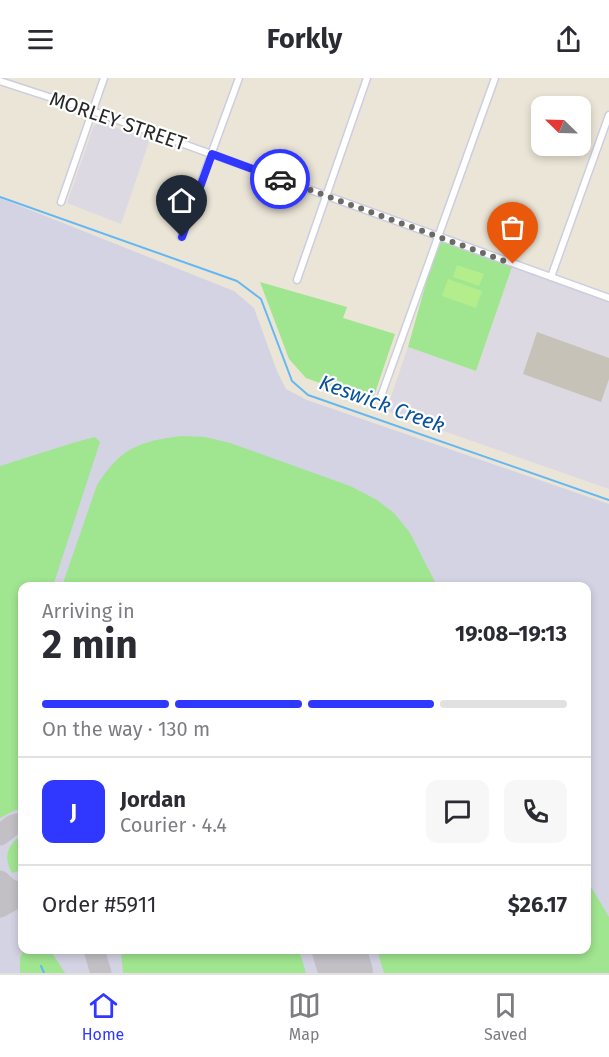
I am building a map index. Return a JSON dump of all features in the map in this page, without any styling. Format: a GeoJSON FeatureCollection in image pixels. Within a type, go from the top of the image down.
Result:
{"type":"FeatureCollection","features":[{"type":"Feature","properties":{"kind":"street"},"geometry":{"type":"LineString","coordinates":[[61,202],[104,78]]}},
{"type":"Feature","properties":{"kind":"street"},"geometry":{"type":"LineString","coordinates":[[182,237],[239,78]]}},
{"type":"Feature","properties":{"kind":"street"},"geometry":{"type":"LineString","coordinates":[[297,280],[367,78]]}},
{"type":"Feature","properties":{"kind":"street"},"geometry":{"type":"LineString","coordinates":[[380,399],[495,78]]}},
{"type":"Feature","properties":{"kind":"street","name":"MORLEY STREET"},"geometry":{"type":"LineString","coordinates":[[0,81],[92,111],[609,297]]}},
{"type":"Feature","properties":{"kind":"street"},"geometry":{"type":"LineString","coordinates":[[551,277],[609,115]]}},
{"type":"Feature","properties":{"kind":"shaded area"},"geometry":{"type":"Polygon","coordinates":[[[102,123],[150,139],[121,224],[67,203],[94,125],[102,123]]]}},
{"type":"Feature","properties":{"kind":"shaded area"},"geometry":{"type":"Polygon","coordinates":[[[0,198],[234,291],[254,308],[286,389],[307,400],[609,504],[609,973],[0,973],[0,198]]]}},
{"type":"Feature","properties":{"kind":"shaded area"},"geometry":{"type":"Polygon","coordinates":[[[513,264],[609,299],[609,489],[386,411],[408,347],[476,371],[513,264]]]}},
{"type":"Feature","properties":{"kind":"green space"},"geometry":{"type":"Polygon","coordinates":[[[439,237],[513,264],[476,371],[408,347],[439,237]]]}},
{"type":"Feature","properties":{"kind":"green space"},"geometry":{"type":"Polygon","coordinates":[[[457,265],[484,274],[479,286],[453,277],[457,265]]]}},
{"type":"Feature","properties":{"kind":"green space"},"geometry":{"type":"Polygon","coordinates":[[[448,279],[482,291],[476,308],[442,296],[448,279]]]}},
{"type":"Feature","properties":{"kind":"green space"},"geometry":{"type":"Polygon","coordinates":[[[260,282],[347,307],[343,318],[395,334],[372,402],[306,378],[289,359],[260,282]]]}},
{"type":"Feature","properties":{"kind":"green space"},"geometry":{"type":"Polygon","coordinates":[[[182,436],[205,437],[230,443],[350,486],[377,500],[394,513],[410,533],[435,582],[63,582],[97,485],[114,462],[132,448],[182,436]]]}},
{"type":"Feature","properties":{"kind":"green space"},"geometry":{"type":"Polygon","coordinates":[[[95,437],[100,442],[54,582],[18,582],[18,810],[0,818],[0,466],[95,437]]]}},
{"type":"Feature","properties":{"kind":"green space"},"geometry":{"type":"Polygon","coordinates":[[[18,838],[18,871],[12,873],[7,858],[11,845],[18,838]]]}},
{"type":"Feature","properties":{"kind":"green space"},"geometry":{"type":"Polygon","coordinates":[[[591,887],[609,917],[609,973],[384,973],[378,954],[591,954],[591,887]]]}},
{"type":"Feature","properties":{"kind":"green space"},"geometry":{"type":"Polygon","coordinates":[[[22,954],[53,954],[65,973],[20,973],[22,954]]]}},
{"type":"Feature","properties":{"kind":"green space"},"geometry":{"type":"Polygon","coordinates":[[[121,954],[300,954],[306,973],[123,973],[121,954]]]}},
{"type":"Feature","properties":{"kind":"building"},"geometry":{"type":"Polygon","coordinates":[[[537,332],[609,358],[609,379],[601,402],[523,374],[537,332]]]}},
{"type":"Feature","properties":{"kind":"waterway","name":"Keswick Creek"},"geometry":{"type":"LineString","coordinates":[[0,197],[237,281],[261,299],[292,381],[308,395],[609,500]]}},
{"type":"Feature","properties":{"kind":"waterway"},"geometry":{"type":"LineString","coordinates":[[41,966],[44,973]]}},
{"type":"Feature","properties":{"kind":"taxiway"},"geometry":{"type":"LineString","coordinates":[[0,835],[18,824]]}},
{"type":"Feature","properties":{"kind":"taxiway"},"geometry":{"type":"LineString","coordinates":[[0,881],[9,889],[18,892]]}},
{"type":"Feature","properties":{"kind":"taxiway"},"geometry":{"type":"LineString","coordinates":[[0,907],[11,901]]}},
{"type":"Feature","properties":{"kind":"taxiway"},"geometry":{"type":"LineString","coordinates":[[95,954],[101,973]]}},
{"type":"Feature","properties":{"kind":"runway"},"geometry":{"type":"LineString","coordinates":[[340,954],[346,973]]}},
{"type":"Feature","properties":{"kind":"way so far"},"geometry":{"type":"LineString","coordinates":[[280,179],[513,264]]}},
{"type":"Feature","properties":{"kind":"route"},"geometry":{"type":"LineString","coordinates":[[182,237],[212,154],[280,179]]}}]}
